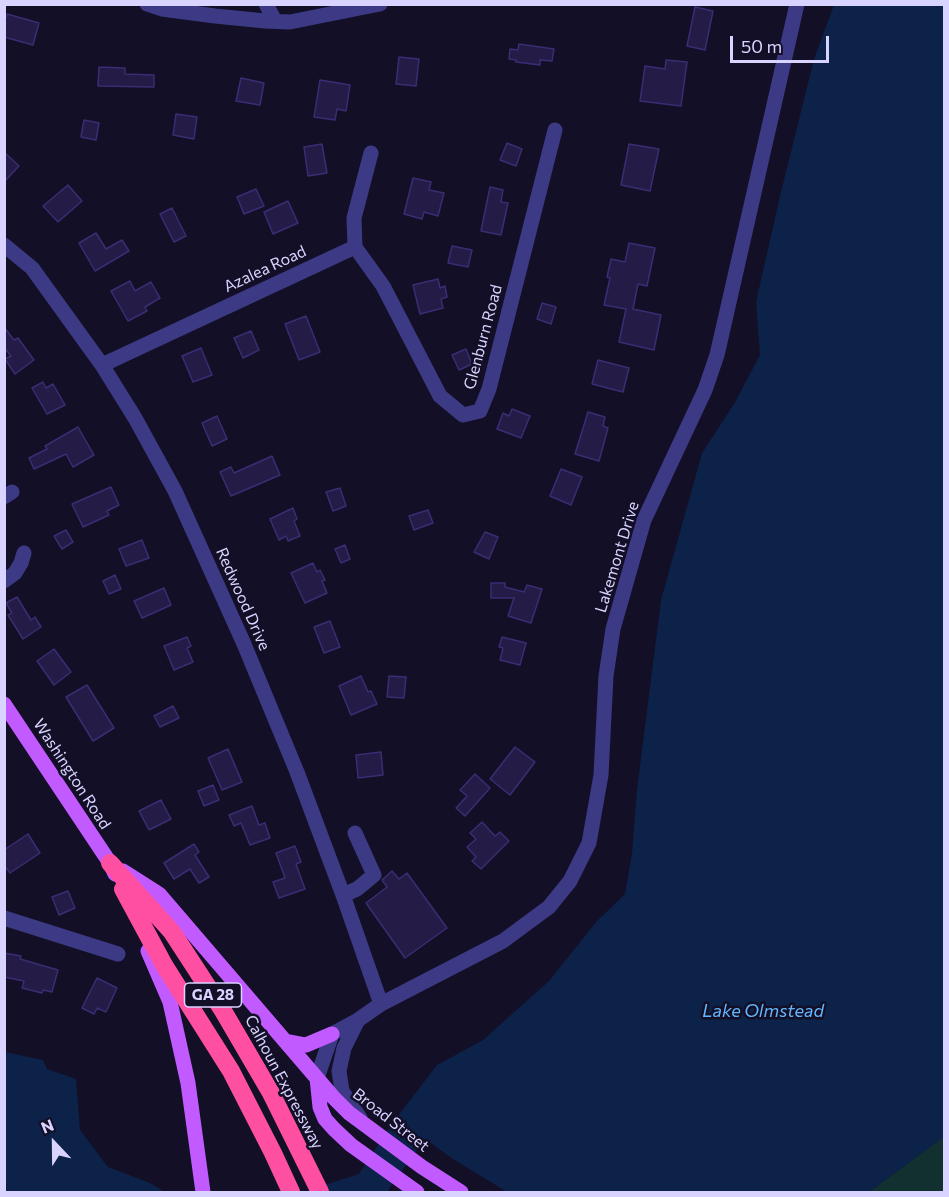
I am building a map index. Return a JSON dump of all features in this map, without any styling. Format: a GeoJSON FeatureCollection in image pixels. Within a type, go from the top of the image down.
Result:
{"type":"FeatureCollection","features":[{"type":"Feature","properties":{"kind":"highway","name":"Calhoun Expressway"},"geometry":{"type":"LineString","coordinates":[[110,863],[172,932],[222,1009],[271,1093],[320,1192]]}},
{"type":"Feature","properties":{"kind":"highway","name":"GA 28"},"geometry":{"type":"LineString","coordinates":[[110,863],[164,965],[231,1071],[291,1192]]}},
{"type":"Feature","properties":{"kind":"main road","name":"Washington Road"},"geometry":{"type":"LineString","coordinates":[[4,704],[110,863]]}},
{"type":"Feature","properties":{"kind":"main road","name":"Broad Street"},"geometry":{"type":"LineString","coordinates":[[110,863],[159,894],[349,1113],[422,1167],[461,1192]]}},
{"type":"Feature","properties":{"kind":"main road"},"geometry":{"type":"LineString","coordinates":[[110,863],[170,1002],[188,1083],[203,1192]]}},
{"type":"Feature","properties":{"kind":"main road"},"geometry":{"type":"LineString","coordinates":[[285,1041],[306,1045],[332,1034]]}},
{"type":"Feature","properties":{"kind":"main road"},"geometry":{"type":"LineString","coordinates":[[317,1078],[320,1107],[325,1119],[351,1145],[412,1190]]}},
{"type":"Feature","properties":{"kind":"street"},"geometry":{"type":"LineString","coordinates":[[147,4],[162,9],[290,22],[380,4]]}},
{"type":"Feature","properties":{"kind":"street"},"geometry":{"type":"LineString","coordinates":[[266,4],[275,21]]}},
{"type":"Feature","properties":{"kind":"street","name":"Lakemont Drive"},"geometry":{"type":"LineString","coordinates":[[332,1034],[381,1004],[503,941],[549,907],[570,881],[589,843],[602,775],[606,676],[613,629],[644,520],[705,390],[717,356],[797,4]]}},
{"type":"Feature","properties":{"kind":"street","name":"Glenburn Road"},"geometry":{"type":"LineString","coordinates":[[355,247],[383,286],[440,396],[463,415],[480,411],[489,389],[555,130]]}},
{"type":"Feature","properties":{"kind":"street"},"geometry":{"type":"LineString","coordinates":[[355,247],[354,218],[372,153]]}},
{"type":"Feature","properties":{"kind":"street","name":"Redwood Drive"},"geometry":{"type":"LineString","coordinates":[[4,245],[32,268],[102,365],[135,418],[175,491],[244,644],[288,750],[381,1004]]}},
{"type":"Feature","properties":{"kind":"street","name":"Azalea Road"},"geometry":{"type":"LineString","coordinates":[[102,365],[355,247]]}},
{"type":"Feature","properties":{"kind":"street"},"geometry":{"type":"LineString","coordinates":[[4,581],[15,573],[24,553]]}},
{"type":"Feature","properties":{"kind":"street"},"geometry":{"type":"LineString","coordinates":[[343,895],[357,889],[374,875],[355,833]]}},
{"type":"Feature","properties":{"kind":"street"},"geometry":{"type":"LineString","coordinates":[[4,918],[117,954]]}},
{"type":"Feature","properties":{"kind":"street","name":"Lakemont Drive"},"geometry":{"type":"LineString","coordinates":[[358,1020],[344,1048],[339,1071],[342,1090],[366,1126]]}},
{"type":"Feature","properties":{"kind":"street"},"geometry":{"type":"LineString","coordinates":[[317,1078],[332,1034]]}},
{"type":"Feature","properties":{"kind":"green space"},"geometry":{"type":"Polygon","coordinates":[[[944,1137],[944,1192],[869,1192],[937,1141],[944,1137]]]}},
{"type":"Feature","properties":{"kind":"water","name":"Lake Olmstead"},"geometry":{"type":"Polygon","coordinates":[[[834,5],[944,5],[944,1137],[869,1192],[507,1192],[425,1139],[388,1192],[303,1192],[359,1174],[394,1121],[437,1065],[483,1040],[549,981],[597,921],[625,894],[632,853],[637,790],[661,600],[702,453],[734,404],[760,355],[756,302],[814,59],[834,5]]]}},
{"type":"Feature","properties":{"kind":"water"},"geometry":{"type":"Polygon","coordinates":[[[5,1052],[43,1060],[47,1069],[76,1079],[80,1130],[108,1167],[150,1183],[165,1192],[5,1192],[5,1052]]]}},
{"type":"Feature","properties":{"kind":"building"},"geometry":{"type":"Polygon","coordinates":[[[695,7],[713,11],[705,50],[687,46],[695,7]]]}},
{"type":"Feature","properties":{"kind":"building"},"geometry":{"type":"Polygon","coordinates":[[[7,14],[39,23],[33,45],[4,37],[4,23],[7,14]]]}},
{"type":"Feature","properties":{"kind":"building"},"geometry":{"type":"Polygon","coordinates":[[[519,44],[554,49],[552,61],[540,60],[540,65],[509,59],[510,49],[518,50],[519,44]]]}},
{"type":"Feature","properties":{"kind":"building"},"geometry":{"type":"Polygon","coordinates":[[[399,57],[419,59],[416,86],[396,84],[399,57]]]}},
{"type":"Feature","properties":{"kind":"building"},"geometry":{"type":"Polygon","coordinates":[[[666,60],[687,62],[681,106],[640,101],[645,66],[665,69],[666,60]]]}},
{"type":"Feature","properties":{"kind":"building"},"geometry":{"type":"Polygon","coordinates":[[[99,67],[125,68],[125,74],[154,75],[154,87],[98,86],[99,67]]]}},
{"type":"Feature","properties":{"kind":"building"},"geometry":{"type":"Polygon","coordinates":[[[241,78],[264,83],[260,105],[236,101],[241,78]]]}},
{"type":"Feature","properties":{"kind":"building"},"geometry":{"type":"Polygon","coordinates":[[[320,80],[350,85],[346,111],[337,109],[335,120],[314,117],[320,80]]]}},
{"type":"Feature","properties":{"kind":"building"},"geometry":{"type":"Polygon","coordinates":[[[176,114],[197,117],[194,139],[173,135],[176,114]]]}},
{"type":"Feature","properties":{"kind":"building"},"geometry":{"type":"Polygon","coordinates":[[[84,120],[99,123],[96,140],[81,137],[84,120]]]}},
{"type":"Feature","properties":{"kind":"building"},"geometry":{"type":"Polygon","coordinates":[[[507,143],[522,149],[516,166],[500,160],[507,143]]]}},
{"type":"Feature","properties":{"kind":"building"},"geometry":{"type":"Polygon","coordinates":[[[322,144],[327,173],[308,176],[304,147],[322,144]]]}},
{"type":"Feature","properties":{"kind":"building"},"geometry":{"type":"Polygon","coordinates":[[[629,144],[659,149],[650,191],[621,185],[629,144]]]}},
{"type":"Feature","properties":{"kind":"building"},"geometry":{"type":"Polygon","coordinates":[[[4,152],[19,166],[4,182],[4,152]]]}},
{"type":"Feature","properties":{"kind":"building"},"geometry":{"type":"Polygon","coordinates":[[[413,178],[431,182],[429,190],[444,193],[438,216],[424,212],[422,219],[404,214],[413,178]]]}},
{"type":"Feature","properties":{"kind":"building"},"geometry":{"type":"Polygon","coordinates":[[[68,185],[82,201],[58,222],[43,206],[68,185]]]}},
{"type":"Feature","properties":{"kind":"building"},"geometry":{"type":"Polygon","coordinates":[[[490,187],[503,190],[501,202],[508,203],[501,235],[481,231],[490,187]]]}},
{"type":"Feature","properties":{"kind":"building"},"geometry":{"type":"Polygon","coordinates":[[[256,189],[264,206],[244,214],[237,197],[256,189]]]}},
{"type":"Feature","properties":{"kind":"building"},"geometry":{"type":"Polygon","coordinates":[[[288,201],[298,223],[273,234],[264,212],[288,201]]]}},
{"type":"Feature","properties":{"kind":"building"},"geometry":{"type":"Polygon","coordinates":[[[172,208],[186,236],[174,242],[160,214],[172,208]]]}},
{"type":"Feature","properties":{"kind":"building"},"geometry":{"type":"Polygon","coordinates":[[[96,233],[106,249],[122,240],[129,251],[95,271],[79,243],[96,233]]]}},
{"type":"Feature","properties":{"kind":"building"},"geometry":{"type":"Polygon","coordinates":[[[629,243],[655,248],[647,286],[638,284],[633,309],[661,315],[654,350],[619,342],[626,309],[604,305],[610,278],[607,277],[611,259],[625,262],[629,243]]]}},
{"type":"Feature","properties":{"kind":"building"},"geometry":{"type":"Polygon","coordinates":[[[452,246],[472,250],[468,267],[448,263],[452,246]]]}},
{"type":"Feature","properties":{"kind":"building"},"geometry":{"type":"Polygon","coordinates":[[[438,279],[440,288],[445,286],[447,297],[441,299],[443,308],[420,314],[413,285],[438,279]]]}},
{"type":"Feature","properties":{"kind":"building"},"geometry":{"type":"Polygon","coordinates":[[[130,281],[135,291],[151,282],[160,298],[145,307],[147,311],[128,321],[111,291],[130,281]]]}},
{"type":"Feature","properties":{"kind":"building"},"geometry":{"type":"Polygon","coordinates":[[[542,303],[556,307],[551,324],[537,319],[542,303]]]}},
{"type":"Feature","properties":{"kind":"building"},"geometry":{"type":"Polygon","coordinates":[[[306,316],[320,352],[299,360],[285,324],[306,316]]]}},
{"type":"Feature","properties":{"kind":"building"},"geometry":{"type":"Polygon","coordinates":[[[4,327],[14,340],[18,338],[34,360],[15,374],[5,359],[11,356],[4,347],[4,327]]]}},
{"type":"Feature","properties":{"kind":"building"},"geometry":{"type":"Polygon","coordinates":[[[251,331],[259,350],[243,358],[234,338],[251,331]]]}},
{"type":"Feature","properties":{"kind":"building"},"geometry":{"type":"Polygon","coordinates":[[[201,348],[212,375],[193,382],[182,356],[201,348]]]}},
{"type":"Feature","properties":{"kind":"building"},"geometry":{"type":"Polygon","coordinates":[[[466,349],[472,364],[459,370],[452,355],[466,349]]]}},
{"type":"Feature","properties":{"kind":"building"},"geometry":{"type":"Polygon","coordinates":[[[598,360],[629,368],[623,392],[592,384],[598,360]]]}},
{"type":"Feature","properties":{"kind":"building"},"geometry":{"type":"Polygon","coordinates":[[[43,382],[46,388],[53,384],[65,405],[47,414],[32,388],[43,382]]]}},
{"type":"Feature","properties":{"kind":"building"},"geometry":{"type":"Polygon","coordinates":[[[512,409],[530,416],[521,438],[497,429],[503,413],[509,416],[512,409]]]}},
{"type":"Feature","properties":{"kind":"building"},"geometry":{"type":"Polygon","coordinates":[[[588,412],[605,417],[603,426],[608,428],[599,461],[575,454],[588,412]]]}},
{"type":"Feature","properties":{"kind":"building"},"geometry":{"type":"Polygon","coordinates":[[[217,416],[227,439],[212,446],[202,423],[217,416]]]}},
{"type":"Feature","properties":{"kind":"building"},"geometry":{"type":"Polygon","coordinates":[[[78,427],[94,455],[73,467],[66,454],[34,469],[29,458],[47,449],[45,446],[78,427]]]}},
{"type":"Feature","properties":{"kind":"building"},"geometry":{"type":"Polygon","coordinates":[[[272,456],[280,475],[231,496],[220,472],[231,467],[234,473],[272,456]]]}},
{"type":"Feature","properties":{"kind":"building"},"geometry":{"type":"Polygon","coordinates":[[[561,469],[582,477],[571,505],[550,496],[561,469]]]}},
{"type":"Feature","properties":{"kind":"building"},"geometry":{"type":"Polygon","coordinates":[[[111,487],[119,505],[107,511],[109,515],[83,527],[72,504],[111,487]]]}},
{"type":"Feature","properties":{"kind":"building"},"geometry":{"type":"Polygon","coordinates":[[[340,488],[346,506],[333,511],[326,492],[340,488]]]}},
{"type":"Feature","properties":{"kind":"building"},"geometry":{"type":"Polygon","coordinates":[[[293,508],[297,519],[294,521],[300,536],[288,541],[286,536],[279,540],[270,519],[293,508]]]}},
{"type":"Feature","properties":{"kind":"building"},"geometry":{"type":"Polygon","coordinates":[[[428,510],[433,523],[414,530],[409,516],[428,510]]]}},
{"type":"Feature","properties":{"kind":"building"},"geometry":{"type":"Polygon","coordinates":[[[66,530],[73,542],[62,549],[54,536],[66,530]]]}},
{"type":"Feature","properties":{"kind":"building"},"geometry":{"type":"Polygon","coordinates":[[[485,532],[498,537],[489,559],[474,552],[485,532]]]}},
{"type":"Feature","properties":{"kind":"building"},"geometry":{"type":"Polygon","coordinates":[[[142,540],[149,558],[126,566],[119,549],[142,540]]]}},
{"type":"Feature","properties":{"kind":"building"},"geometry":{"type":"Polygon","coordinates":[[[345,545],[350,559],[341,563],[335,549],[345,545]]]}},
{"type":"Feature","properties":{"kind":"building"},"geometry":{"type":"Polygon","coordinates":[[[313,563],[317,572],[320,570],[325,580],[322,581],[327,593],[305,603],[291,573],[313,563]]]}},
{"type":"Feature","properties":{"kind":"building"},"geometry":{"type":"Polygon","coordinates":[[[115,575],[121,589],[109,594],[103,581],[115,575]]]}},
{"type":"Feature","properties":{"kind":"building"},"geometry":{"type":"Polygon","coordinates":[[[491,583],[505,583],[505,587],[524,592],[527,585],[542,589],[531,623],[508,616],[514,598],[491,598],[491,583]]]}},
{"type":"Feature","properties":{"kind":"building"},"geometry":{"type":"Polygon","coordinates":[[[164,588],[171,605],[142,618],[134,601],[164,588]]]}},
{"type":"Feature","properties":{"kind":"building"},"geometry":{"type":"Polygon","coordinates":[[[17,597],[31,620],[35,617],[41,627],[23,639],[8,615],[12,613],[6,603],[17,597]]]}},
{"type":"Feature","properties":{"kind":"building"},"geometry":{"type":"Polygon","coordinates":[[[330,621],[340,647],[324,653],[314,627],[330,621]]]}},
{"type":"Feature","properties":{"kind":"building"},"geometry":{"type":"Polygon","coordinates":[[[187,637],[191,646],[187,648],[193,662],[174,670],[164,646],[187,637]]]}},
{"type":"Feature","properties":{"kind":"building"},"geometry":{"type":"Polygon","coordinates":[[[502,637],[526,643],[520,665],[500,660],[503,648],[499,647],[502,637]]]}},
{"type":"Feature","properties":{"kind":"building"},"geometry":{"type":"Polygon","coordinates":[[[54,649],[71,672],[54,685],[37,661],[54,649]]]}},
{"type":"Feature","properties":{"kind":"building"},"geometry":{"type":"Polygon","coordinates":[[[361,676],[368,692],[371,691],[377,704],[351,715],[339,686],[361,676]]]}},
{"type":"Feature","properties":{"kind":"building"},"geometry":{"type":"Polygon","coordinates":[[[389,676],[406,677],[404,698],[387,697],[389,676]]]}},
{"type":"Feature","properties":{"kind":"building"},"geometry":{"type":"Polygon","coordinates":[[[87,685],[114,728],[93,741],[66,697],[87,685]]]}},
{"type":"Feature","properties":{"kind":"building"},"geometry":{"type":"Polygon","coordinates":[[[173,706],[179,718],[160,727],[154,716],[173,706]]]}},
{"type":"Feature","properties":{"kind":"building"},"geometry":{"type":"Polygon","coordinates":[[[515,747],[535,762],[510,795],[490,779],[515,747]]]}},
{"type":"Feature","properties":{"kind":"building"},"geometry":{"type":"Polygon","coordinates":[[[228,749],[242,782],[222,790],[208,758],[228,749]]]}},
{"type":"Feature","properties":{"kind":"building"},"geometry":{"type":"Polygon","coordinates":[[[381,752],[383,775],[358,778],[356,755],[381,752]]]}},
{"type":"Feature","properties":{"kind":"building"},"geometry":{"type":"Polygon","coordinates":[[[475,774],[490,788],[465,816],[456,808],[467,796],[460,790],[475,774]]]}},
{"type":"Feature","properties":{"kind":"building"},"geometry":{"type":"Polygon","coordinates":[[[213,785],[219,800],[204,806],[198,791],[213,785]]]}},
{"type":"Feature","properties":{"kind":"building"},"geometry":{"type":"Polygon","coordinates":[[[161,800],[171,819],[149,830],[139,811],[161,800]]]}},
{"type":"Feature","properties":{"kind":"building"},"geometry":{"type":"Polygon","coordinates":[[[252,806],[259,825],[265,823],[270,838],[250,845],[241,823],[234,826],[229,815],[252,806]]]}},
{"type":"Feature","properties":{"kind":"building"},"geometry":{"type":"Polygon","coordinates":[[[482,822],[495,836],[500,832],[509,841],[481,869],[472,861],[476,857],[467,847],[476,839],[470,833],[482,822]]]}},
{"type":"Feature","properties":{"kind":"building"},"geometry":{"type":"Polygon","coordinates":[[[28,834],[40,853],[10,873],[4,865],[4,850],[28,834]]]}},
{"type":"Feature","properties":{"kind":"building"},"geometry":{"type":"Polygon","coordinates":[[[194,844],[199,852],[195,855],[209,877],[199,883],[190,869],[174,879],[164,863],[194,844]]]}},
{"type":"Feature","properties":{"kind":"building"},"geometry":{"type":"Polygon","coordinates":[[[295,846],[301,862],[296,864],[305,889],[279,898],[273,882],[285,878],[276,853],[295,846]]]}},
{"type":"Feature","properties":{"kind":"building"},"geometry":{"type":"Polygon","coordinates":[[[392,871],[399,879],[407,873],[447,928],[405,958],[366,903],[387,887],[382,880],[392,871]]]}},
{"type":"Feature","properties":{"kind":"building"},"geometry":{"type":"Polygon","coordinates":[[[68,891],[75,908],[59,915],[52,897],[68,891]]]}},
{"type":"Feature","properties":{"kind":"building"},"geometry":{"type":"Polygon","coordinates":[[[4,953],[21,956],[20,959],[58,970],[52,992],[43,990],[42,993],[22,988],[24,981],[4,977],[4,953]]]}},
{"type":"Feature","properties":{"kind":"building"},"geometry":{"type":"Polygon","coordinates":[[[97,978],[117,988],[106,1012],[97,1008],[94,1014],[82,1008],[97,978]]]}}]}
